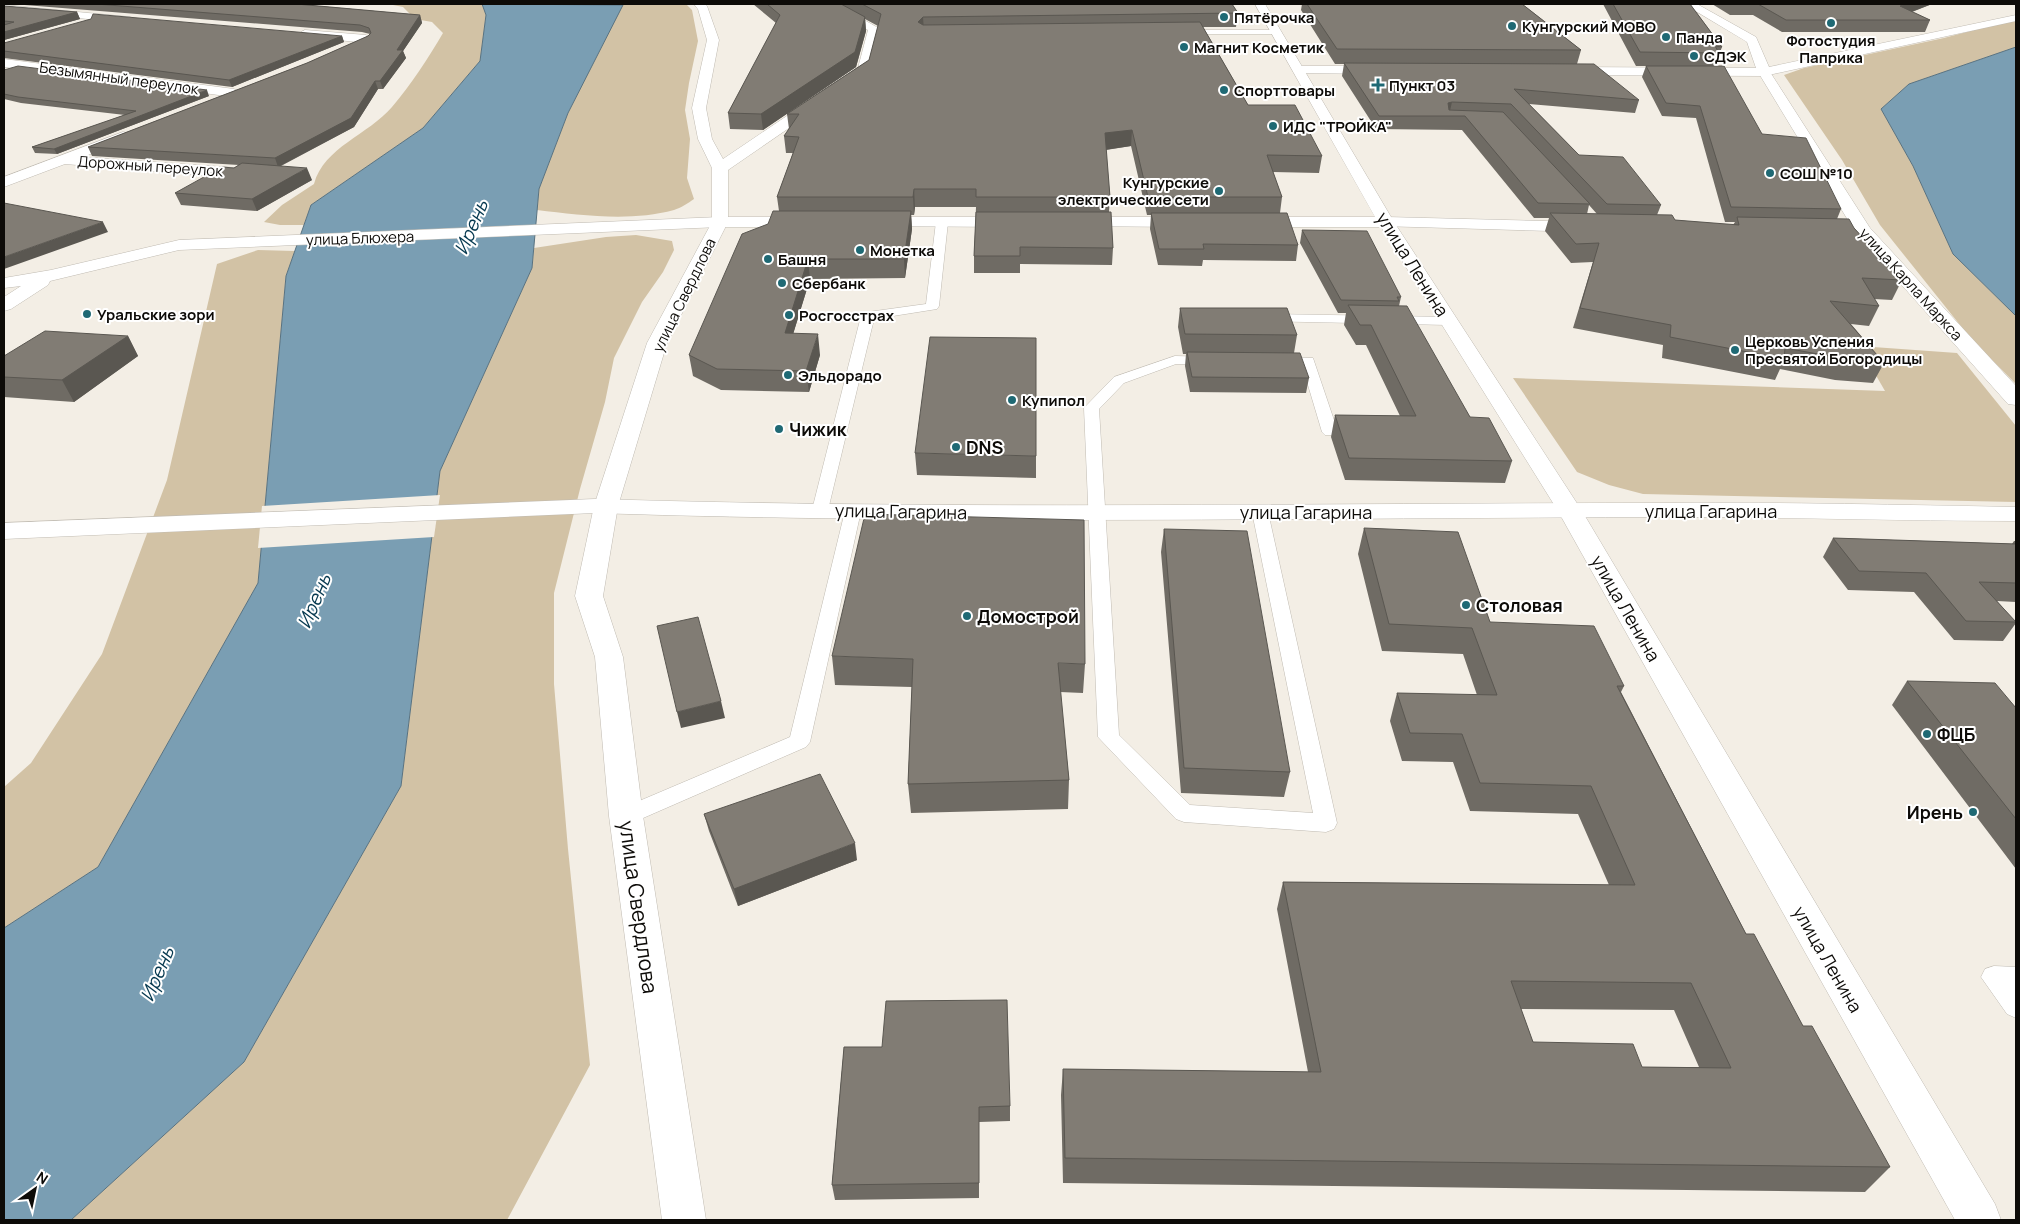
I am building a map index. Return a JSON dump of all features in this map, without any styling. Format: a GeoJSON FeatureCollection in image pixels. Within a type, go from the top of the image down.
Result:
{"type":"FeatureCollection","features":[{"type":"Feature","properties":{"kind":"street","name":"улица Свердлова"},"geometry":{"type":"LineString","coordinates":[[684,1220],[626,816],[609,657],[589,596],[600,506],[657,343],[720,222],[720,168],[705,139],[698,108],[713,40],[700,4]]}},
{"type":"Feature","properties":{"kind":"street"},"geometry":{"type":"LineString","coordinates":[[720,168],[864,70],[874,29],[828,4]]}},
{"type":"Feature","properties":{"kind":"street","name":"улица Ленина"},"geometry":{"type":"LineString","coordinates":[[1260,4],[1386,222],[1570,511],[1979,1220]]}},
{"type":"Feature","properties":{"kind":"street","name":"улица Карла Маркса"},"geometry":{"type":"LineString","coordinates":[[1689,4],[1752,40],[1764,72],[1862,231],[2016,399]]}},
{"type":"Feature","properties":{"kind":"street"},"geometry":{"type":"LineString","coordinates":[[4,8],[142,21]]}},
{"type":"Feature","properties":{"kind":"street"},"geometry":{"type":"LineString","coordinates":[[76,26],[136,8]]}},
{"type":"Feature","properties":{"kind":"street"},"geometry":{"type":"LineString","coordinates":[[1556,71],[1764,72],[2016,18]]}},
{"type":"Feature","properties":{"kind":"street"},"geometry":{"type":"LineString","coordinates":[[298,33],[366,39],[340,50]]}},
{"type":"Feature","properties":{"kind":"street","name":"Безымянный переулок"},"geometry":{"type":"LineString","coordinates":[[4,63],[239,92],[207,104]]}},
{"type":"Feature","properties":{"kind":"street"},"geometry":{"type":"LineString","coordinates":[[1299,70],[1388,70]]}},
{"type":"Feature","properties":{"kind":"street"},"geometry":{"type":"LineString","coordinates":[[4,182],[135,132]]}},
{"type":"Feature","properties":{"kind":"street","name":"Дорожный переулок"},"geometry":{"type":"LineString","coordinates":[[62,160],[238,173]]}},
{"type":"Feature","properties":{"kind":"street","name":"улица Блюхера"},"geometry":{"type":"LineString","coordinates":[[4,283],[51,275],[179,245],[720,222],[826,222]]}},
{"type":"Feature","properties":{"kind":"street"},"geometry":{"type":"LineString","coordinates":[[855,222],[1031,222]]}},
{"type":"Feature","properties":{"kind":"street"},"geometry":{"type":"LineString","coordinates":[[1060,222],[1208,222]]}},
{"type":"Feature","properties":{"kind":"street"},"geometry":{"type":"LineString","coordinates":[[1238,222],[1386,222],[1601,227]]}},
{"type":"Feature","properties":{"kind":"street"},"geometry":{"type":"LineString","coordinates":[[1804,230],[1862,231]]}},
{"type":"Feature","properties":{"kind":"street"},"geometry":{"type":"LineString","coordinates":[[4,305],[51,275]]}},
{"type":"Feature","properties":{"kind":"street","name":"улица Гагарина"},"geometry":{"type":"LineString","coordinates":[[4,531],[600,506],[1096,513],[1570,511],[2016,514]]}},
{"type":"Feature","properties":{"kind":"lane"},"geometry":{"type":"LineString","coordinates":[[1169,32],[1276,32]]}},
{"type":"Feature","properties":{"kind":"lane"},"geometry":{"type":"LineString","coordinates":[[820,510],[868,316],[888,312],[912,312],[932,306],[942,222]]}},
{"type":"Feature","properties":{"kind":"lane"},"geometry":{"type":"LineString","coordinates":[[1257,318],[1449,321]]}},
{"type":"Feature","properties":{"kind":"lane"},"geometry":{"type":"LineString","coordinates":[[1232,361],[1175,360],[1119,380],[1091,408],[1109,737],[1184,813],[1326,824],[1260,512]]}},
{"type":"Feature","properties":{"kind":"lane"},"geometry":{"type":"LineString","coordinates":[[1260,361],[1308,361],[1330,432]]}},
{"type":"Feature","properties":{"kind":"lane"},"geometry":{"type":"LineString","coordinates":[[626,816],[799,742],[853,511]]}},
{"type":"Feature","properties":{"kind":"lane"},"geometry":{"type":"LineString","coordinates":[[2016,978],[1994,977],[2016,1006]]}},
{"type":"Feature","properties":{"kind":"shaded area"},"geometry":{"type":"Polygon","coordinates":[[[388,4],[482,4],[486,15],[480,61],[423,128],[311,205],[304,225],[280,225],[264,222],[282,205],[314,184],[319,171],[327,160],[392,107],[406,90],[443,33],[432,22],[415,19],[403,7],[388,4]]]}},
{"type":"Feature","properties":{"kind":"shaded area"},"geometry":{"type":"Polygon","coordinates":[[[623,4],[686,4],[692,10],[698,41],[685,110],[690,139],[687,178],[694,199],[674,210],[640,216],[570,214],[537,210],[539,189],[568,113],[623,4]]]}},
{"type":"Feature","properties":{"kind":"shaded area"},"geometry":{"type":"Polygon","coordinates":[[[2016,19],[2016,47],[1909,84],[1881,109],[1913,166],[1953,254],[2016,316],[2016,384],[1972,340],[1880,225],[1842,160],[1784,75],[1804,68],[1944,38],[2016,19]]]}},
{"type":"Feature","properties":{"kind":"shaded area"},"geometry":{"type":"Polygon","coordinates":[[[636,235],[672,241],[674,250],[663,272],[642,302],[614,358],[605,402],[580,489],[554,593],[554,684],[568,849],[590,1065],[507,1220],[71,1220],[244,1062],[401,786],[440,471],[532,268],[534,248],[606,237],[636,235]]]}},
{"type":"Feature","properties":{"kind":"shaded area"},"geometry":{"type":"Polygon","coordinates":[[[258,250],[295,251],[286,276],[258,583],[98,867],[4,928],[4,787],[31,763],[102,654],[167,480],[217,264],[258,250]]]}},
{"type":"Feature","properties":{"kind":"shaded area"},"geometry":{"type":"Polygon","coordinates":[[[1859,346],[1957,353],[2016,426],[2016,502],[1643,494],[1609,485],[1577,472],[1513,378],[1885,391],[1859,346]]]}},
{"type":"Feature","properties":{"kind":"water"},"geometry":{"type":"Polygon","coordinates":[[[482,4],[623,5],[568,113],[539,189],[532,268],[440,471],[401,786],[244,1062],[71,1220],[4,1220],[4,928],[98,867],[258,583],[286,276],[311,205],[423,128],[480,61],[486,15],[482,4]]]}},
{"type":"Feature","properties":{"kind":"water"},"geometry":{"type":"Polygon","coordinates":[[[2016,47],[2016,316],[1953,254],[1913,166],[1881,109],[1909,84],[2016,47]]]}},
{"type":"Feature","properties":{"kind":"pier"},"geometry":{"type":"Polygon","coordinates":[[[440,495],[434,537],[258,548],[262,506],[440,495]]]}},
{"type":"Feature","properties":{"kind":"building"},"geometry":{"type":"Polygon","coordinates":[[[96,4],[296,4],[420,15],[397,50],[403,50],[380,81],[375,81],[351,118],[275,158],[88,147],[307,63],[368,36],[371,33],[369,28],[360,25],[96,4]]]}},
{"type":"Feature","properties":{"kind":"building"},"geometry":{"type":"Polygon","coordinates":[[[767,4],[841,4],[865,17],[855,52],[761,114],[728,113],[780,15],[767,4]]]}},
{"type":"Feature","properties":{"kind":"building"},"geometry":{"type":"Polygon","coordinates":[[[862,4],[1232,4],[1238,13],[923,17],[918,22],[923,25],[1200,22],[1248,105],[1295,105],[1322,156],[1267,155],[1282,197],[1148,197],[1132,130],[1105,133],[1110,197],[976,197],[976,189],[914,189],[913,197],[777,197],[799,137],[784,136],[799,114],[787,114],[869,60],[881,14],[862,4]]]}},
{"type":"Feature","properties":{"kind":"building"},"geometry":{"type":"Polygon","coordinates":[[[1307,4],[1522,4],[1581,50],[1337,49],[1307,4]]]}},
{"type":"Feature","properties":{"kind":"building"},"geometry":{"type":"Polygon","coordinates":[[[1613,4],[1690,4],[1722,47],[1715,46],[1719,53],[1640,52],[1613,4]]]}},
{"type":"Feature","properties":{"kind":"building"},"geometry":{"type":"Polygon","coordinates":[[[1758,4],[1906,4],[1900,6],[1930,20],[1786,20],[1758,4]]]}},
{"type":"Feature","properties":{"kind":"building"},"geometry":{"type":"Polygon","coordinates":[[[4,6],[77,12],[4,32],[4,25],[14,22],[4,21],[4,6]]]}},
{"type":"Feature","properties":{"kind":"building"},"geometry":{"type":"Polygon","coordinates":[[[93,14],[342,36],[229,80],[4,51],[4,43],[91,19],[93,14]]]}},
{"type":"Feature","properties":{"kind":"building"},"geometry":{"type":"Polygon","coordinates":[[[1344,63],[1594,64],[1639,100],[1514,89],[1579,155],[1623,157],[1661,205],[1607,204],[1511,104],[1448,103],[1449,110],[1503,112],[1590,204],[1538,203],[1465,116],[1379,116],[1344,63]]]}},
{"type":"Feature","properties":{"kind":"building"},"geometry":{"type":"Polygon","coordinates":[[[18,66],[207,90],[54,149],[32,147],[136,111],[4,94],[4,70],[18,66]]]}},
{"type":"Feature","properties":{"kind":"building"},"geometry":{"type":"Polygon","coordinates":[[[1646,66],[1724,66],[1762,134],[1806,138],[1841,209],[1731,207],[1700,106],[1666,103],[1646,66]]]}},
{"type":"Feature","properties":{"kind":"building"},"geometry":{"type":"Polygon","coordinates":[[[242,163],[307,168],[252,199],[175,193],[222,167],[234,168],[242,163]]]}},
{"type":"Feature","properties":{"kind":"building"},"geometry":{"type":"Polygon","coordinates":[[[4,203],[103,222],[4,257],[4,203]]]}},
{"type":"Feature","properties":{"kind":"building"},"geometry":{"type":"Polygon","coordinates":[[[773,211],[911,211],[904,259],[808,259],[785,333],[818,334],[806,371],[717,369],[689,355],[742,234],[768,224],[773,211]]]}},
{"type":"Feature","properties":{"kind":"building"},"geometry":{"type":"Polygon","coordinates":[[[976,212],[1111,212],[1113,248],[1020,247],[1020,256],[974,256],[976,212]]]}},
{"type":"Feature","properties":{"kind":"building"},"geometry":{"type":"Polygon","coordinates":[[[1151,213],[1287,213],[1298,245],[1203,244],[1204,249],[1159,249],[1151,213]]]}},
{"type":"Feature","properties":{"kind":"building"},"geometry":{"type":"Polygon","coordinates":[[[1550,213],[1672,215],[1675,220],[1739,225],[1737,217],[1849,219],[1854,228],[1902,280],[1862,278],[1879,306],[1830,301],[1884,363],[1845,359],[1785,348],[1784,359],[1670,337],[1671,325],[1580,308],[1599,243],[1576,244],[1550,213]]]}},
{"type":"Feature","properties":{"kind":"building"},"geometry":{"type":"Polygon","coordinates":[[[1302,230],[1367,231],[1401,297],[1397,297],[1399,301],[1341,300],[1302,230]]]}},
{"type":"Feature","properties":{"kind":"building"},"geometry":{"type":"Polygon","coordinates":[[[1348,305],[1407,306],[1470,417],[1489,418],[1512,461],[1349,458],[1335,415],[1416,416],[1371,325],[1360,325],[1348,305]]]}},
{"type":"Feature","properties":{"kind":"building"},"geometry":{"type":"Polygon","coordinates":[[[1180,308],[1287,308],[1297,335],[1185,334],[1180,308]]]}},
{"type":"Feature","properties":{"kind":"building"},"geometry":{"type":"Polygon","coordinates":[[[45,331],[128,336],[62,380],[4,377],[4,356],[45,331]]]}},
{"type":"Feature","properties":{"kind":"building"},"geometry":{"type":"Polygon","coordinates":[[[930,337],[1036,338],[1036,456],[915,453],[930,337]]]}},
{"type":"Feature","properties":{"kind":"building"},"geometry":{"type":"Polygon","coordinates":[[[1187,352],[1300,353],[1309,378],[1192,377],[1187,352]]]}},
{"type":"Feature","properties":{"kind":"building"},"geometry":{"type":"Polygon","coordinates":[[[865,514],[1084,520],[1085,664],[1058,663],[1069,780],[908,784],[913,659],[832,656],[865,514]]]}},
{"type":"Feature","properties":{"kind":"building"},"geometry":{"type":"Polygon","coordinates":[[[1364,528],[1458,532],[1490,622],[1594,626],[1624,686],[1617,686],[1746,934],[1754,934],[1803,1026],[1812,1026],[1890,1167],[1065,1158],[1063,1069],[1321,1072],[1283,882],[1635,885],[1591,786],[1480,783],[1462,734],[1410,733],[1397,693],[1497,695],[1472,628],[1389,624],[1364,528]],[[1511,981],[1533,1042],[1633,1044],[1642,1067],[1731,1068],[1691,983],[1511,981]]]}},
{"type":"Feature","properties":{"kind":"building"},"geometry":{"type":"Polygon","coordinates":[[[1164,529],[1247,531],[1290,772],[1184,768],[1164,529]]]}},
{"type":"Feature","properties":{"kind":"building"},"geometry":{"type":"Polygon","coordinates":[[[1833,538],[2016,544],[2016,583],[1979,582],[2016,622],[1966,621],[1926,573],[1859,571],[1833,538]]]}},
{"type":"Feature","properties":{"kind":"building"},"geometry":{"type":"Polygon","coordinates":[[[698,617],[721,701],[677,712],[657,626],[698,617]]]}},
{"type":"Feature","properties":{"kind":"building"},"geometry":{"type":"Polygon","coordinates":[[[1907,681],[1995,683],[2016,708],[2016,819],[1907,681]]]}},
{"type":"Feature","properties":{"kind":"building"},"geometry":{"type":"Polygon","coordinates":[[[820,774],[855,843],[734,889],[704,814],[820,774]]]}},
{"type":"Feature","properties":{"kind":"building"},"geometry":{"type":"Polygon","coordinates":[[[1007,1000],[1010,1106],[979,1107],[979,1183],[832,1185],[844,1047],[882,1047],[886,1001],[1007,1000]]]}},
{"type":"Feature","properties":{"kind":"place","name":"Пятёрочка"},"geometry":{"type":"Point","coordinates":[1224,17]}},
{"type":"Feature","properties":{"kind":"place","name":"Фотостудия Паприка"},"geometry":{"type":"Point","coordinates":[1831,23]}},
{"type":"Feature","properties":{"kind":"place","name":"Кунгурский МОВО"},"geometry":{"type":"Point","coordinates":[1512,26]}},
{"type":"Feature","properties":{"kind":"place","name":"Панда"},"geometry":{"type":"Point","coordinates":[1666,37]}},
{"type":"Feature","properties":{"kind":"place","name":"Магнит Косметик"},"geometry":{"type":"Point","coordinates":[1184,47]}},
{"type":"Feature","properties":{"kind":"place","name":"СДЭК"},"geometry":{"type":"Point","coordinates":[1694,56]}},
{"type":"Feature","properties":{"kind":"place","name":"Пункт 03"},"geometry":{"type":"Point","coordinates":[1378,85]}},
{"type":"Feature","properties":{"kind":"place","name":"Спорттовары"},"geometry":{"type":"Point","coordinates":[1224,90]}},
{"type":"Feature","properties":{"kind":"place","name":"ИДС \"ТРОЙКА\""},"geometry":{"type":"Point","coordinates":[1273,126]}},
{"type":"Feature","properties":{"kind":"place","name":"СОШ №10"},"geometry":{"type":"Point","coordinates":[1770,173]}},
{"type":"Feature","properties":{"kind":"place","name":"Кунгурские электрические сети"},"geometry":{"type":"Point","coordinates":[1219,191]}},
{"type":"Feature","properties":{"kind":"place","name":"Монетка"},"geometry":{"type":"Point","coordinates":[860,250]}},
{"type":"Feature","properties":{"kind":"place","name":"Башня"},"geometry":{"type":"Point","coordinates":[768,259]}},
{"type":"Feature","properties":{"kind":"place","name":"Сбербанк"},"geometry":{"type":"Point","coordinates":[782,283]}},
{"type":"Feature","properties":{"kind":"place","name":"Уральские зори"},"geometry":{"type":"Point","coordinates":[87,314]}},
{"type":"Feature","properties":{"kind":"place","name":"Росгосстрах"},"geometry":{"type":"Point","coordinates":[789,315]}},
{"type":"Feature","properties":{"kind":"place","name":"Церковь Успения Пресвятой Богородицы"},"geometry":{"type":"Point","coordinates":[1735,350]}},
{"type":"Feature","properties":{"kind":"place","name":"Эльдорадо"},"geometry":{"type":"Point","coordinates":[788,375]}},
{"type":"Feature","properties":{"kind":"place","name":"Купипол"},"geometry":{"type":"Point","coordinates":[1012,400]}},
{"type":"Feature","properties":{"kind":"place","name":"Чижик"},"geometry":{"type":"Point","coordinates":[779,429]}},
{"type":"Feature","properties":{"kind":"place","name":"DNS"},"geometry":{"type":"Point","coordinates":[956,447]}},
{"type":"Feature","properties":{"kind":"place","name":"Столовая"},"geometry":{"type":"Point","coordinates":[1466,605]}},
{"type":"Feature","properties":{"kind":"place","name":"Домострой"},"geometry":{"type":"Point","coordinates":[967,616]}},
{"type":"Feature","properties":{"kind":"place","name":"ФЦБ"},"geometry":{"type":"Point","coordinates":[1927,734]}},
{"type":"Feature","properties":{"kind":"place","name":"Ирень"},"geometry":{"type":"Point","coordinates":[1973,812]}}]}
